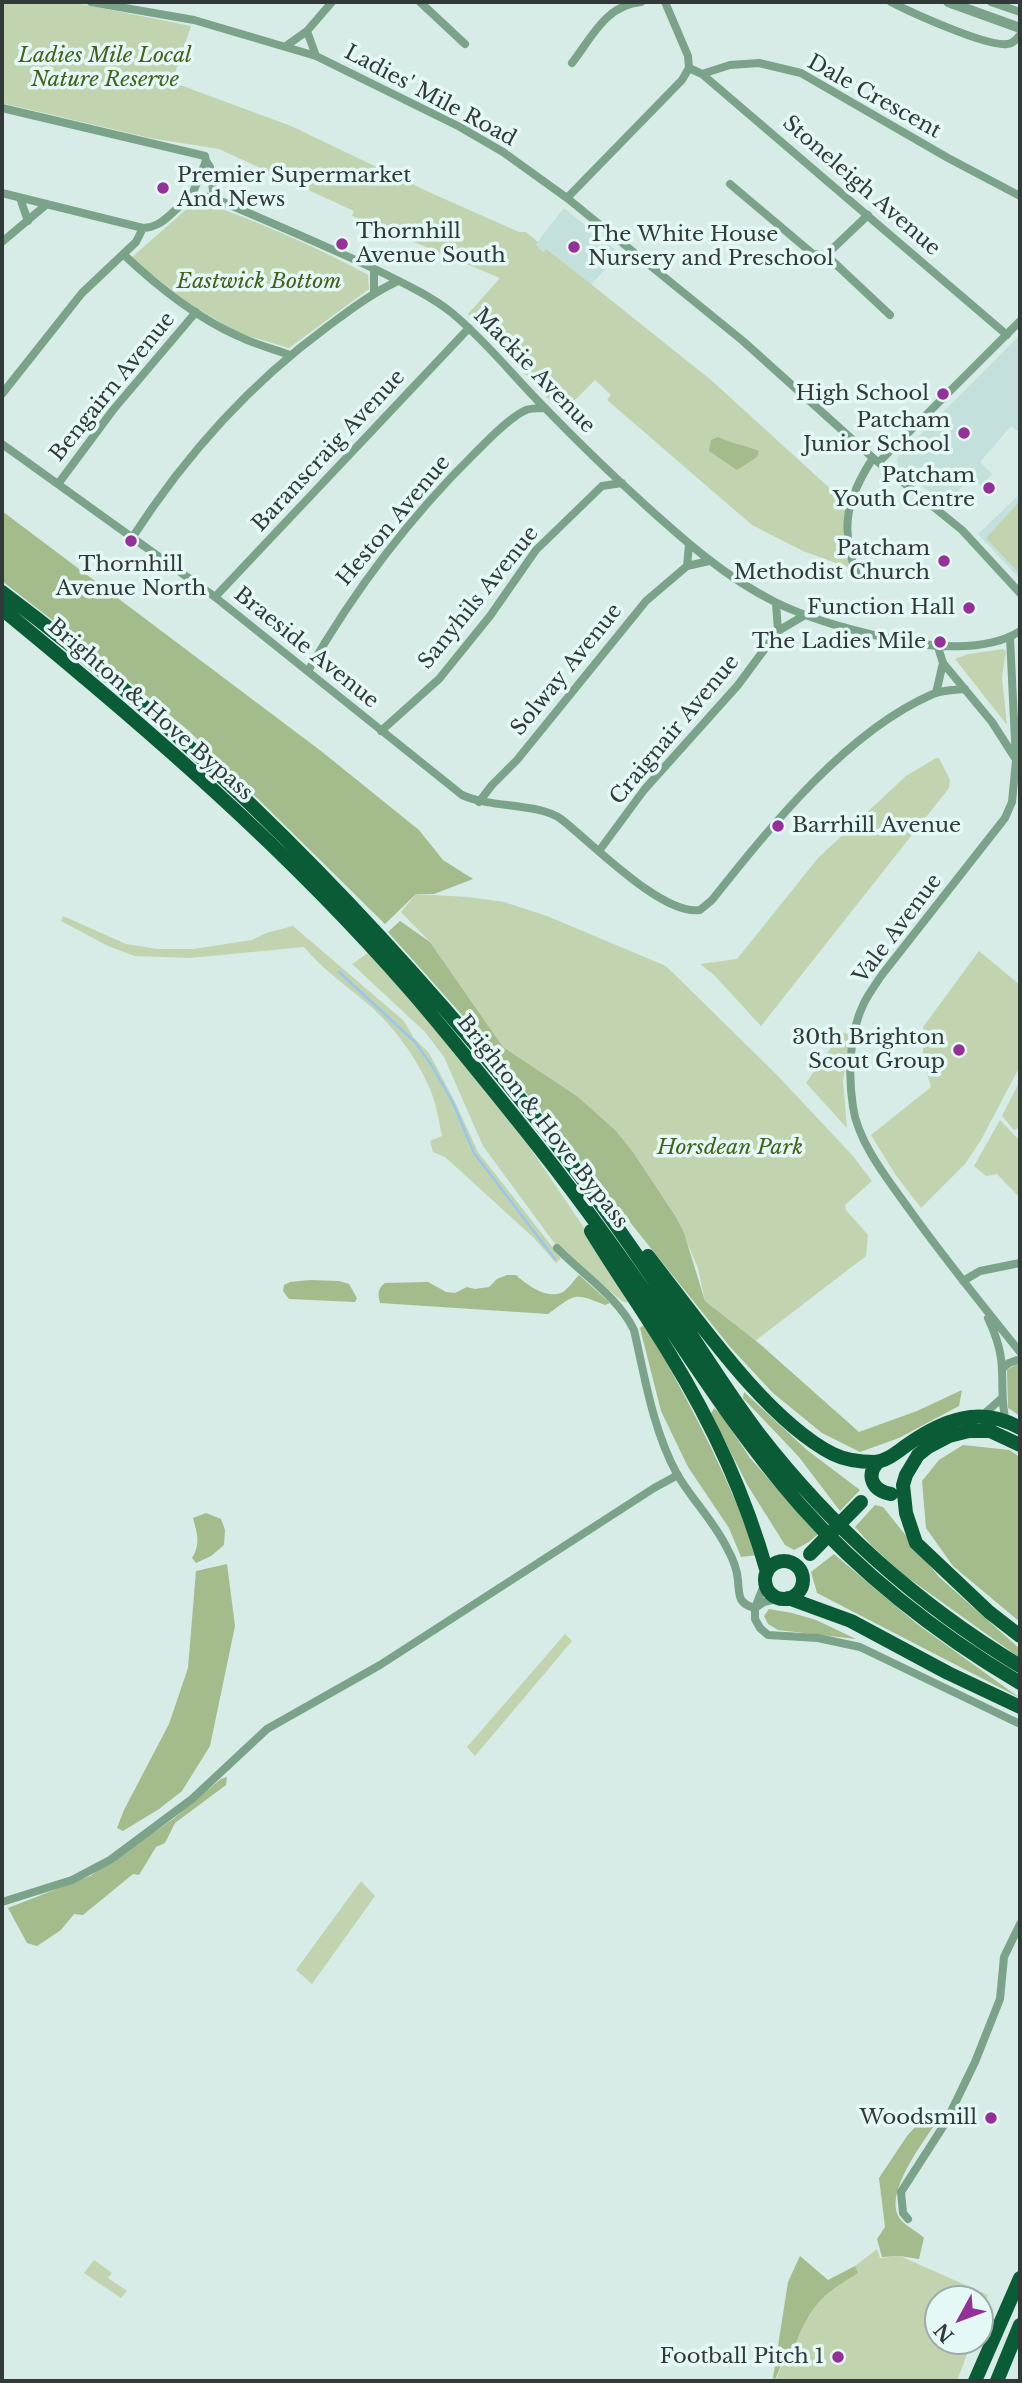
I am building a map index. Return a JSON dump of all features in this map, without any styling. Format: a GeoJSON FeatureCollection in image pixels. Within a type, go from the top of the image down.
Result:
{"type":"FeatureCollection","features":[{"type":"Feature","properties":{"kind":"highway","name":"Brighton & Hove Bypass"},"geometry":{"type":"LineString","coordinates":[[2,592],[114,682],[216,772],[324,878],[429,992],[533,1115],[592,1192],[734,1399],[818,1503],[855,1541],[910,1589],[975,1638],[1020,1666]]}},
{"type":"Feature","properties":{"kind":"highway","name":"Brighton & Hove Bypass"},"geometry":{"type":"LineString","coordinates":[[2,609],[136,720],[207,784],[313,887],[411,990],[553,1167],[627,1265],[737,1428],[802,1507],[847,1552],[915,1612],[963,1647],[1020,1683]]}},
{"type":"Feature","properties":{"kind":"highway"},"geometry":{"type":"LineString","coordinates":[[553,1167],[706,1418],[737,1482],[770,1591],[851,1621],[948,1673],[1020,1707]]}},
{"type":"Feature","properties":{"kind":"highway"},"geometry":{"type":"LineString","coordinates":[[592,1192],[641,1246],[749,1382],[778,1411],[834,1455],[879,1465],[898,1461],[906,1513],[916,1543],[989,1612],[1020,1636]]}},
{"type":"Feature","properties":{"kind":"highway"},"geometry":{"type":"LineString","coordinates":[[862,1502],[879,1465],[931,1428],[957,1418],[981,1416],[1020,1428]]}},
{"type":"Feature","properties":{"kind":"highway"},"geometry":{"type":"LineString","coordinates":[[796,1567],[862,1502],[900,1484],[918,1455],[939,1441],[960,1433],[981,1430],[1001,1434],[1020,1445]]}},
{"type":"Feature","properties":{"kind":"highway"},"geometry":{"type":"LineString","coordinates":[[931,1557],[917,1530],[911,1494],[915,1475],[939,1441]]}},
{"type":"Feature","properties":{"kind":"highway"},"geometry":{"type":"LineString","coordinates":[[879,1465],[872,1481],[877,1489],[900,1484]]}},
{"type":"Feature","properties":{"kind":"highway"},"geometry":{"type":"LineString","coordinates":[[766,1576],[775,1563],[796,1567]]}},
{"type":"Feature","properties":{"kind":"highway"},"geometry":{"type":"LineString","coordinates":[[784,1598],[801,1588],[803,1583],[796,1567]]}},
{"type":"Feature","properties":{"kind":"highway"},"geometry":{"type":"LineString","coordinates":[[975,2381],[1020,2278]]}},
{"type":"Feature","properties":{"kind":"highway"},"geometry":{"type":"LineString","coordinates":[[997,2381],[1020,2325]]}},
{"type":"Feature","properties":{"kind":"street","name":"Ladies' Mile Road"},"geometry":{"type":"LineString","coordinates":[[91,2],[194,20],[316,55],[460,127],[503,152],[566,198],[743,341],[876,460],[962,530],[1020,593]]}},
{"type":"Feature","properties":{"kind":"street"},"geometry":{"type":"LineString","coordinates":[[286,46],[307,31],[332,2]]}},
{"type":"Feature","properties":{"kind":"street"},"geometry":{"type":"LineString","coordinates":[[420,2],[465,44]]}},
{"type":"Feature","properties":{"kind":"street"},"geometry":{"type":"LineString","coordinates":[[572,63],[610,13],[627,3],[641,2]]}},
{"type":"Feature","properties":{"kind":"street"},"geometry":{"type":"LineString","coordinates":[[566,198],[682,80],[689,68],[688,57],[665,2]]}},
{"type":"Feature","properties":{"kind":"street"},"geometry":{"type":"LineString","coordinates":[[891,2],[979,39],[1007,44],[1017,40],[1020,35]]}},
{"type":"Feature","properties":{"kind":"street"},"geometry":{"type":"LineString","coordinates":[[947,2],[1020,28]]}},
{"type":"Feature","properties":{"kind":"street"},"geometry":{"type":"LineString","coordinates":[[991,2],[1020,12]]}},
{"type":"Feature","properties":{"kind":"street"},"geometry":{"type":"LineString","coordinates":[[307,31],[316,55]]}},
{"type":"Feature","properties":{"kind":"street","name":"Dale Crescent"},"geometry":{"type":"LineString","coordinates":[[702,74],[730,65],[759,63],[802,73],[948,158],[1020,196]]}},
{"type":"Feature","properties":{"kind":"street","name":"Stoneleigh Avenue"},"geometry":{"type":"LineString","coordinates":[[689,68],[702,74],[1007,335]]}},
{"type":"Feature","properties":{"kind":"street"},"geometry":{"type":"LineString","coordinates":[[2,108],[205,156],[210,167],[214,198]]}},
{"type":"Feature","properties":{"kind":"street"},"geometry":{"type":"LineString","coordinates":[[2,193],[152,228],[191,197],[206,161]]}},
{"type":"Feature","properties":{"kind":"street"},"geometry":{"type":"LineString","coordinates":[[730,184],[813,254],[826,255],[890,315]]}},
{"type":"Feature","properties":{"kind":"street","name":"Mackie Avenue"},"geometry":{"type":"LineString","coordinates":[[191,197],[202,194],[214,198],[374,269],[451,312],[604,468],[689,545],[709,562],[776,603],[858,631],[938,647],[1010,638],[1020,631]]}},
{"type":"Feature","properties":{"kind":"street"},"geometry":{"type":"LineString","coordinates":[[20,198],[27,220]]}},
{"type":"Feature","properties":{"kind":"street"},"geometry":{"type":"LineString","coordinates":[[2,242],[47,204]]}},
{"type":"Feature","properties":{"kind":"street"},"geometry":{"type":"LineString","coordinates":[[826,255],[868,215]]}},
{"type":"Feature","properties":{"kind":"street"},"geometry":{"type":"LineString","coordinates":[[2,394],[82,293],[136,242],[143,228]]}},
{"type":"Feature","properties":{"kind":"street"},"geometry":{"type":"LineString","coordinates":[[123,254],[150,279],[196,312],[238,337],[290,355]]}},
{"type":"Feature","properties":{"kind":"street"},"geometry":{"type":"LineString","coordinates":[[374,269],[374,292]]}},
{"type":"Feature","properties":{"kind":"street"},"geometry":{"type":"LineString","coordinates":[[132,538],[157,500],[209,434],[242,398],[290,355],[374,292],[398,281]]}},
{"type":"Feature","properties":{"kind":"street","name":"Bengairn Avenue"},"geometry":{"type":"LineString","coordinates":[[58,484],[113,410],[196,312]]}},
{"type":"Feature","properties":{"kind":"street"},"geometry":{"type":"LineString","coordinates":[[857,569],[847,515],[854,491],[876,460],[1020,321]]}},
{"type":"Feature","properties":{"kind":"street","name":"Baranscraig Avenue"},"geometry":{"type":"LineString","coordinates":[[215,597],[469,328]]}},
{"type":"Feature","properties":{"kind":"street"},"geometry":{"type":"LineString","coordinates":[[531,393],[525,410],[545,408]]}},
{"type":"Feature","properties":{"kind":"street","name":"Heston Avenue"},"geometry":{"type":"LineString","coordinates":[[308,671],[336,622],[366,578],[404,532],[453,475],[488,440],[525,410]]}},
{"type":"Feature","properties":{"kind":"street","name":"Braeside Avenue"},"geometry":{"type":"LineString","coordinates":[[2,444],[215,597],[452,789],[479,802],[556,816],[598,851]]}},
{"type":"Feature","properties":{"kind":"street"},"geometry":{"type":"LineString","coordinates":[[604,468],[601,486],[622,483]]}},
{"type":"Feature","properties":{"kind":"street","name":"Sanyhils Avenue"},"geometry":{"type":"LineString","coordinates":[[381,731],[439,679],[483,626],[536,550],[601,486]]}},
{"type":"Feature","properties":{"kind":"street"},"geometry":{"type":"LineString","coordinates":[[689,545],[687,566],[709,562]]}},
{"type":"Feature","properties":{"kind":"street","name":"Solway Avenue"},"geometry":{"type":"LineString","coordinates":[[479,802],[517,760],[646,601],[687,566]]}},
{"type":"Feature","properties":{"kind":"street"},"geometry":{"type":"LineString","coordinates":[[776,603],[778,631]]}},
{"type":"Feature","properties":{"kind":"street","name":"Craignair Avenue"},"geometry":{"type":"LineString","coordinates":[[598,851],[644,790],[738,685],[778,631],[805,615]]}},
{"type":"Feature","properties":{"kind":"street","name":"Vale Avenue"},"geometry":{"type":"LineString","coordinates":[[1010,638],[1016,761],[1012,802],[1005,818],[881,976],[864,1003],[852,1045],[853,1109],[863,1137],[881,1171],[1020,1352]]}},
{"type":"Feature","properties":{"kind":"street"},"geometry":{"type":"LineString","coordinates":[[938,647],[943,663],[992,722],[1016,761]]}},
{"type":"Feature","properties":{"kind":"street"},"geometry":{"type":"LineString","coordinates":[[936,693],[943,663]]}},
{"type":"Feature","properties":{"kind":"street"},"geometry":{"type":"LineString","coordinates":[[598,851],[663,900],[686,910],[700,911],[794,801],[869,733],[936,693],[965,688]]}},
{"type":"Feature","properties":{"kind":"street"},"geometry":{"type":"LineString","coordinates":[[557,1248],[629,1319],[663,1443],[678,1475],[725,1543],[736,1573],[739,1597],[746,1606],[755,1608],[764,1602],[784,1598]]}},
{"type":"Feature","properties":{"kind":"street"},"geometry":{"type":"LineString","coordinates":[[963,1281],[980,1271],[1020,1262]]}},
{"type":"Feature","properties":{"kind":"street","name":"Vale Avenue"},"geometry":{"type":"LineString","coordinates":[[980,1303],[999,1346],[1006,1422]]}},
{"type":"Feature","properties":{"kind":"street"},"geometry":{"type":"LineString","coordinates":[[1002,1370],[1009,1363],[1020,1359]]}},
{"type":"Feature","properties":{"kind":"street"},"geometry":{"type":"LineString","coordinates":[[981,1416],[989,1412],[1002,1398]]}},
{"type":"Feature","properties":{"kind":"street"},"geometry":{"type":"LineString","coordinates":[[2,1902],[72,1880],[110,1860],[192,1799],[267,1729],[380,1665],[678,1475]]}},
{"type":"Feature","properties":{"kind":"street"},"geometry":{"type":"LineString","coordinates":[[766,1576],[755,1608],[757,1624],[768,1635],[818,1638],[860,1647],[1020,1724]]}},
{"type":"Feature","properties":{"kind":"street"},"geometry":{"type":"LineString","coordinates":[[908,2219],[903,2213],[901,2192],[946,2122],[975,2062],[1000,1999],[1004,1957],[1020,1924]]}},
{"type":"Feature","properties":{"kind":"shaded area","name":"The White House Nursery and Preschool"},"geometry":{"type":"Polygon","coordinates":[[[564,208],[619,253],[591,285],[548,249],[543,252],[535,245],[564,208]]]}},
{"type":"Feature","properties":{"kind":"shaded area","name":"Patcham Junior School"},"geometry":{"type":"Polygon","coordinates":[[[1020,335],[1020,433],[1011,426],[980,462],[992,474],[981,486],[972,477],[945,504],[899,468],[897,458],[1020,335]]]}},
{"type":"Feature","properties":{"kind":"shaded area"},"geometry":{"type":"Polygon","coordinates":[[[1020,494],[1020,579],[978,534],[1020,494]]]}},
{"type":"Feature","properties":{"kind":"green space","name":"Ladies Mile Local Nature Reserve"},"geometry":{"type":"Polygon","coordinates":[[[2,2],[72,2],[191,26],[172,82],[291,126],[433,194],[519,232],[526,232],[538,242],[536,245],[543,252],[547,249],[711,380],[846,503],[843,537],[850,568],[803,551],[752,525],[607,400],[611,395],[595,380],[562,413],[468,314],[500,278],[352,216],[354,211],[219,149],[150,138],[2,103],[2,2]]]}},
{"type":"Feature","properties":{"kind":"green space","name":"Eastwick Bottom"},"geometry":{"type":"Polygon","coordinates":[[[197,200],[284,234],[347,264],[368,275],[369,289],[289,348],[238,333],[190,304],[131,258],[197,200]]]}},
{"type":"Feature","properties":{"kind":"green space"},"geometry":{"type":"Polygon","coordinates":[[[718,437],[759,451],[757,457],[737,470],[709,451],[711,440],[718,437]]]}},
{"type":"Feature","properties":{"kind":"green space"},"geometry":{"type":"Polygon","coordinates":[[[1020,501],[1020,574],[986,538],[1020,501]]]}},
{"type":"Feature","properties":{"kind":"green space"},"geometry":{"type":"Polygon","coordinates":[[[2,511],[321,751],[419,830],[443,860],[473,879],[434,894],[416,894],[385,924],[189,731],[2,581],[2,511]]]}},
{"type":"Feature","properties":{"kind":"green space"},"geometry":{"type":"Polygon","coordinates":[[[1003,649],[1006,652],[1002,677],[1007,725],[955,659],[968,654],[1003,649]]]}},
{"type":"Feature","properties":{"kind":"green space"},"geometry":{"type":"Polygon","coordinates":[[[939,758],[950,780],[949,788],[761,1026],[714,975],[700,964],[737,959],[818,858],[906,776],[939,758]]]}},
{"type":"Feature","properties":{"kind":"green space","name":"Horsdean Park"},"geometry":{"type":"Polygon","coordinates":[[[416,894],[504,902],[547,916],[666,966],[777,1075],[853,1156],[872,1181],[845,1205],[846,1210],[868,1235],[866,1256],[755,1341],[705,1301],[698,1268],[676,1217],[633,1152],[616,1132],[577,1096],[503,1047],[430,942],[401,912],[416,894]]]}},
{"type":"Feature","properties":{"kind":"green space"},"geometry":{"type":"Polygon","coordinates":[[[63,916],[126,944],[157,949],[194,949],[252,940],[266,933],[293,926],[404,1021],[413,1037],[429,1053],[478,1152],[561,1258],[556,1263],[534,1238],[445,1157],[433,1152],[430,1141],[442,1136],[437,1112],[425,1077],[412,1055],[396,1033],[369,1005],[304,947],[190,958],[135,956],[108,946],[61,921],[63,916]]]}},
{"type":"Feature","properties":{"kind":"green space"},"geometry":{"type":"Polygon","coordinates":[[[400,921],[430,942],[503,1047],[577,1096],[616,1131],[633,1152],[684,1233],[705,1301],[761,1345],[859,1432],[917,1411],[962,1390],[959,1406],[899,1438],[860,1452],[822,1433],[773,1393],[731,1348],[479,1034],[388,932],[400,921]]]}},
{"type":"Feature","properties":{"kind":"green space"},"geometry":{"type":"Polygon","coordinates":[[[979,951],[1020,985],[1020,1066],[981,1140],[965,1164],[921,1208],[895,1174],[871,1135],[931,1087],[923,1057],[923,1027],[979,951]]]}},
{"type":"Feature","properties":{"kind":"green space"},"geometry":{"type":"Polygon","coordinates":[[[368,953],[428,1020],[530,1148],[635,1303],[623,1302],[555,1244],[483,1146],[444,1057],[425,1032],[352,964],[368,953]]]}},
{"type":"Feature","properties":{"kind":"green space"},"geometry":{"type":"Polygon","coordinates":[[[842,1032],[850,1035],[843,1081],[847,1128],[806,1083],[842,1032]]]}},
{"type":"Feature","properties":{"kind":"green space"},"geometry":{"type":"Polygon","coordinates":[[[1020,1081],[1020,1127],[1014,1130],[1002,1116],[1020,1081]]]}},
{"type":"Feature","properties":{"kind":"green space"},"geometry":{"type":"Polygon","coordinates":[[[1000,1120],[1020,1141],[1020,1198],[997,1174],[986,1176],[974,1166],[1000,1120]]]}},
{"type":"Feature","properties":{"kind":"green space"},"geometry":{"type":"Polygon","coordinates":[[[516,1275],[544,1293],[557,1294],[563,1292],[579,1275],[610,1303],[605,1305],[587,1298],[575,1297],[548,1314],[380,1303],[379,1300],[379,1290],[385,1283],[428,1282],[446,1292],[455,1293],[467,1287],[489,1287],[497,1279],[516,1275]]]}},
{"type":"Feature","properties":{"kind":"green space"},"geometry":{"type":"Polygon","coordinates":[[[310,1280],[349,1284],[357,1298],[355,1302],[289,1299],[283,1291],[284,1285],[290,1282],[310,1280]]]}},
{"type":"Feature","properties":{"kind":"green space"},"geometry":{"type":"Polygon","coordinates":[[[645,1324],[706,1437],[757,1555],[741,1557],[729,1528],[688,1467],[661,1411],[640,1328],[645,1324]]]}},
{"type":"Feature","properties":{"kind":"green space"},"geometry":{"type":"Polygon","coordinates":[[[1020,1365],[1020,1416],[1008,1408],[1007,1370],[1020,1365]]]}},
{"type":"Feature","properties":{"kind":"green space"},"geometry":{"type":"Polygon","coordinates":[[[744,1392],[807,1450],[860,1490],[840,1511],[799,1457],[743,1398],[744,1392]]]}},
{"type":"Feature","properties":{"kind":"green space"},"geometry":{"type":"Polygon","coordinates":[[[714,1408],[721,1414],[750,1458],[818,1534],[809,1542],[794,1550],[785,1545],[748,1486],[711,1414],[714,1408]]]}},
{"type":"Feature","properties":{"kind":"green space"},"geometry":{"type":"Polygon","coordinates":[[[963,1445],[1009,1450],[1020,1457],[1020,1622],[953,1566],[926,1528],[922,1481],[939,1460],[963,1445]]]}},
{"type":"Feature","properties":{"kind":"green space"},"geometry":{"type":"Polygon","coordinates":[[[875,1505],[883,1507],[939,1577],[1020,1649],[1020,1658],[904,1575],[873,1547],[855,1527],[875,1505]]]}},
{"type":"Feature","properties":{"kind":"green space"},"geometry":{"type":"Polygon","coordinates":[[[206,1513],[221,1519],[225,1530],[224,1545],[211,1556],[196,1563],[192,1558],[197,1543],[193,1518],[206,1513]]]}},
{"type":"Feature","properties":{"kind":"green space"},"geometry":{"type":"Polygon","coordinates":[[[834,1554],[917,1624],[1020,1698],[817,1593],[811,1572],[834,1554]]]}},
{"type":"Feature","properties":{"kind":"green space"},"geometry":{"type":"Polygon","coordinates":[[[227,1564],[235,1626],[210,1746],[182,1791],[123,1831],[117,1828],[124,1810],[169,1724],[188,1668],[196,1571],[227,1564]]]}},
{"type":"Feature","properties":{"kind":"green space"},"geometry":{"type":"Polygon","coordinates":[[[769,1609],[816,1620],[856,1639],[778,1630],[768,1624],[764,1616],[769,1609]]]}},
{"type":"Feature","properties":{"kind":"green space"},"geometry":{"type":"Polygon","coordinates":[[[565,1634],[572,1641],[475,1756],[467,1747],[565,1634]]]}},
{"type":"Feature","properties":{"kind":"green space"},"geometry":{"type":"Polygon","coordinates":[[[227,1777],[226,1785],[175,1823],[165,1843],[156,1847],[139,1875],[133,1874],[83,1915],[74,1914],[61,1930],[37,1946],[27,1943],[8,1908],[90,1876],[173,1819],[221,1779],[227,1777]]]}},
{"type":"Feature","properties":{"kind":"green space"},"geometry":{"type":"Polygon","coordinates":[[[361,1881],[375,1896],[312,1984],[296,1970],[361,1881]]]}},
{"type":"Feature","properties":{"kind":"green space"},"geometry":{"type":"Polygon","coordinates":[[[930,2111],[937,2121],[906,2171],[896,2199],[897,2212],[903,2222],[924,2238],[919,2259],[882,2257],[877,2239],[885,2227],[879,2178],[907,2136],[930,2111]]]}},
{"type":"Feature","properties":{"kind":"green space"},"geometry":{"type":"Polygon","coordinates":[[[877,2249],[880,2258],[900,2256],[965,2285],[924,2285],[924,2355],[967,2355],[957,2381],[772,2381],[777,2378],[786,2352],[794,2348],[811,2313],[825,2296],[857,2273],[855,2266],[877,2249]]]}},
{"type":"Feature","properties":{"kind":"green space"},"geometry":{"type":"Polygon","coordinates":[[[800,2256],[828,2280],[855,2266],[858,2273],[825,2296],[811,2312],[794,2348],[786,2352],[776,2378],[773,2378],[788,2282],[800,2256]]]}},
{"type":"Feature","properties":{"kind":"green space"},"geometry":{"type":"Polygon","coordinates":[[[94,2260],[112,2273],[108,2278],[127,2291],[121,2298],[84,2273],[94,2260]]]}},
{"type":"Feature","properties":{"kind":"waterway"},"geometry":{"type":"LineString","coordinates":[[339,972],[415,1042],[453,1103],[474,1153],[555,1259]]}},
{"type":"Feature","properties":{"kind":"place","name":"Premier Supermarket And News"},"geometry":{"type":"Point","coordinates":[163,188]}},
{"type":"Feature","properties":{"kind":"place","name":"Thornhill Avenue South"},"geometry":{"type":"Point","coordinates":[342,244]}},
{"type":"Feature","properties":{"kind":"place","name":"The White House Nursery and Preschool"},"geometry":{"type":"Point","coordinates":[574,247]}},
{"type":"Feature","properties":{"kind":"place","name":"High School"},"geometry":{"type":"Point","coordinates":[943,394]}},
{"type":"Feature","properties":{"kind":"place","name":"Patcham Junior School"},"geometry":{"type":"Point","coordinates":[964,433]}},
{"type":"Feature","properties":{"kind":"place","name":"Patcham Youth Centre"},"geometry":{"type":"Point","coordinates":[989,488]}},
{"type":"Feature","properties":{"kind":"place","name":"Thornhill Avenue North"},"geometry":{"type":"Point","coordinates":[131,541]}},
{"type":"Feature","properties":{"kind":"place","name":"Patcham Methodist Church"},"geometry":{"type":"Point","coordinates":[944,561]}},
{"type":"Feature","properties":{"kind":"place","name":"Function Hall"},"geometry":{"type":"Point","coordinates":[969,608]}},
{"type":"Feature","properties":{"kind":"place","name":"The Ladies Mile"},"geometry":{"type":"Point","coordinates":[940,642]}},
{"type":"Feature","properties":{"kind":"place","name":"Barrhill Avenue"},"geometry":{"type":"Point","coordinates":[778,826]}},
{"type":"Feature","properties":{"kind":"place","name":"30th Brighton Scout Group"},"geometry":{"type":"Point","coordinates":[959,1050]}},
{"type":"Feature","properties":{"kind":"place","name":"Woodsmill"},"geometry":{"type":"Point","coordinates":[991,2118]}},
{"type":"Feature","properties":{"kind":"place","name":"Football Pitch 1"},"geometry":{"type":"Point","coordinates":[838,2357]}}]}
